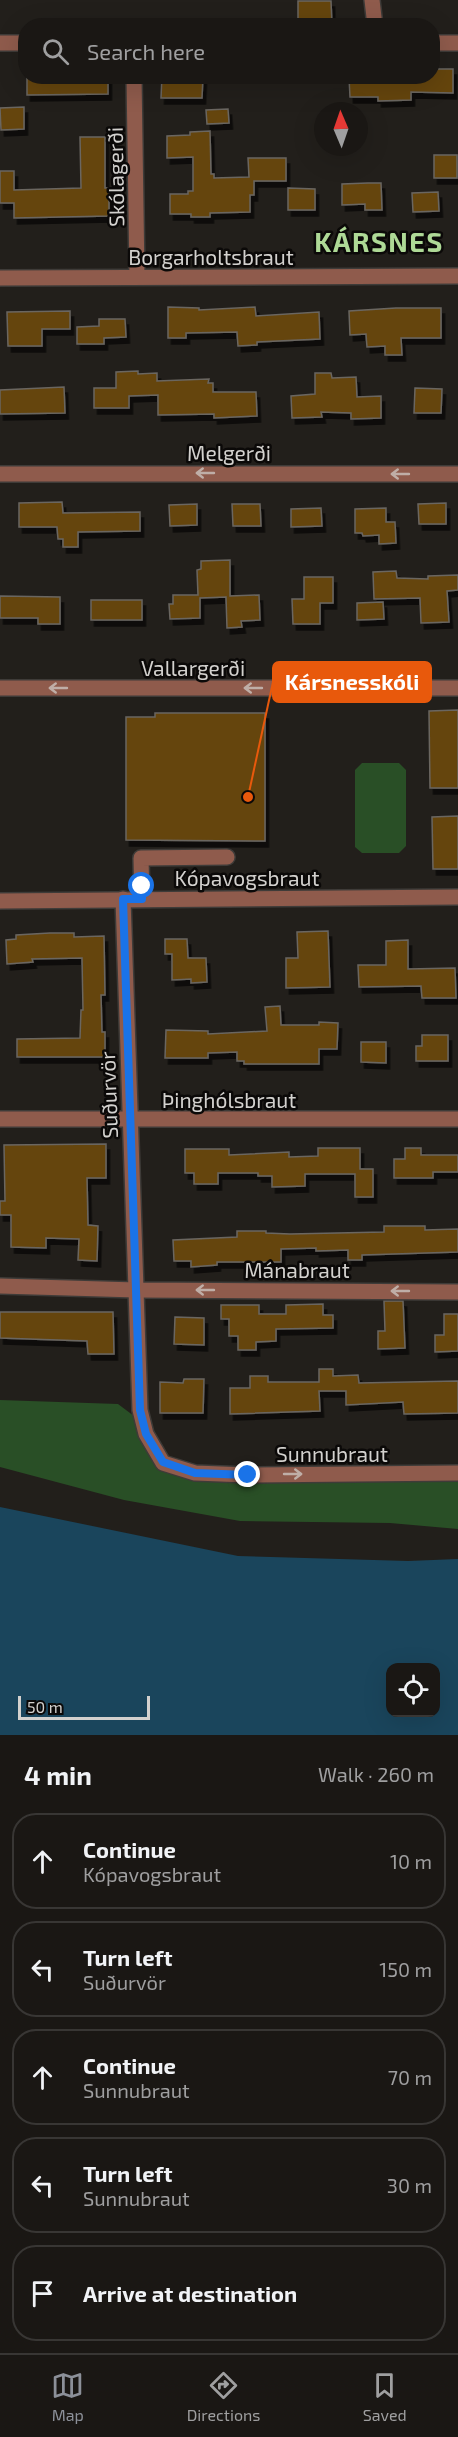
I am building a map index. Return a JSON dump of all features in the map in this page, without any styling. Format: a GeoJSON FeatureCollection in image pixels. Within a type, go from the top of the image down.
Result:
{"type":"FeatureCollection","features":[{"type":"Feature","properties":{"kind":"street"},"geometry":{"type":"LineString","coordinates":[[372,0],[374,18]]}},
{"type":"Feature","properties":{"kind":"street"},"geometry":{"type":"LineString","coordinates":[[0,43],[18,43]]}},
{"type":"Feature","properties":{"kind":"street"},"geometry":{"type":"LineString","coordinates":[[440,43],[458,43]]}},
{"type":"Feature","properties":{"kind":"street","name":"Skólagerði"},"geometry":{"type":"LineString","coordinates":[[134,84],[137,277]]}},
{"type":"Feature","properties":{"kind":"street","name":"Borgarholtsbraut"},"geometry":{"type":"LineString","coordinates":[[0,278],[458,276]]}},
{"type":"Feature","properties":{"kind":"street","name":"Melgerði"},"geometry":{"type":"LineString","coordinates":[[0,474],[458,474]]}},
{"type":"Feature","properties":{"kind":"street","name":"Vallargerði"},"geometry":{"type":"LineString","coordinates":[[0,688],[458,688]]}},
{"type":"Feature","properties":{"kind":"street"},"geometry":{"type":"LineString","coordinates":[[142,899],[141,858],[227,857]]}},
{"type":"Feature","properties":{"kind":"street","name":"Kópavogsbraut"},"geometry":{"type":"LineString","coordinates":[[0,901],[458,897]]}},
{"type":"Feature","properties":{"kind":"street","name":"Suðurvör"},"geometry":{"type":"LineString","coordinates":[[123,899],[136,1290]]}},
{"type":"Feature","properties":{"kind":"street","name":"Þinghólsbraut"},"geometry":{"type":"LineString","coordinates":[[0,1119],[458,1119]]}},
{"type":"Feature","properties":{"kind":"street"},"geometry":{"type":"LineString","coordinates":[[0,1286],[136,1290]]}},
{"type":"Feature","properties":{"kind":"street","name":"Mánabraut"},"geometry":{"type":"LineString","coordinates":[[136,1290],[458,1292]]}},
{"type":"Feature","properties":{"kind":"street","name":"Sunnubraut"},"geometry":{"type":"LineString","coordinates":[[136,1290],[140,1410],[146,1434],[163,1462],[195,1473],[248,1475],[458,1473]]}},
{"type":"Feature","properties":{"kind":"green space"},"geometry":{"type":"Polygon","coordinates":[[[362,763],[399,763],[406,770],[406,846],[399,853],[362,853],[355,847],[355,770],[362,763]]]}},
{"type":"Feature","properties":{"kind":"green space"},"geometry":{"type":"Polygon","coordinates":[[[0,1400],[118,1404],[138,1419],[161,1466],[276,1480],[458,1481],[458,1529],[390,1523],[240,1521],[124,1500],[0,1467],[0,1400]]]}},
{"type":"Feature","properties":{"kind":"water"},"geometry":{"type":"Polygon","coordinates":[[[0,1507],[238,1556],[408,1561],[458,1559],[458,1735],[0,1735],[0,1507]]]}},
{"type":"Feature","properties":{"kind":"building"},"geometry":{"type":"Polygon","coordinates":[[[298,1],[331,1],[332,18],[298,18],[298,1]]]}},
{"type":"Feature","properties":{"kind":"building"},"geometry":{"type":"Polygon","coordinates":[[[440,69],[453,69],[453,93],[411,92],[411,100],[378,101],[378,97],[350,97],[349,84],[440,84],[440,69]]]}},
{"type":"Feature","properties":{"kind":"building"},"geometry":{"type":"Polygon","coordinates":[[[27,84],[108,84],[108,94],[27,95],[27,84]]]}},
{"type":"Feature","properties":{"kind":"building"},"geometry":{"type":"Polygon","coordinates":[[[162,84],[203,84],[202,98],[161,98],[162,84]]]}},
{"type":"Feature","properties":{"kind":"building"},"geometry":{"type":"Polygon","coordinates":[[[24,107],[24,129],[1,130],[0,108],[24,107]]]}},
{"type":"Feature","properties":{"kind":"building"},"geometry":{"type":"Polygon","coordinates":[[[228,109],[229,123],[207,124],[206,110],[228,109]]]}},
{"type":"Feature","properties":{"kind":"building"},"geometry":{"type":"Polygon","coordinates":[[[210,131],[211,174],[214,174],[214,178],[249,177],[248,158],[286,158],[286,181],[254,181],[254,195],[250,195],[250,212],[210,213],[210,217],[170,214],[170,194],[188,194],[188,191],[193,191],[193,157],[167,158],[167,136],[210,131]]]}},
{"type":"Feature","properties":{"kind":"building"},"geometry":{"type":"Polygon","coordinates":[[[80,137],[105,137],[105,188],[109,188],[109,216],[14,218],[14,203],[0,203],[0,171],[14,171],[14,190],[81,188],[80,137]]]}},
{"type":"Feature","properties":{"kind":"building"},"geometry":{"type":"Polygon","coordinates":[[[434,155],[457,155],[457,178],[434,178],[434,155]]]}},
{"type":"Feature","properties":{"kind":"building"},"geometry":{"type":"Polygon","coordinates":[[[381,183],[382,210],[365,210],[365,204],[342,205],[342,184],[381,183]]]}},
{"type":"Feature","properties":{"kind":"building"},"geometry":{"type":"Polygon","coordinates":[[[288,188],[315,189],[315,210],[288,210],[288,188]]]}},
{"type":"Feature","properties":{"kind":"building"},"geometry":{"type":"Polygon","coordinates":[[[438,192],[439,211],[413,212],[412,193],[438,192]]]}},
{"type":"Feature","properties":{"kind":"building"},"geometry":{"type":"Polygon","coordinates":[[[168,307],[199,308],[199,310],[255,307],[256,316],[319,312],[320,339],[257,342],[257,345],[238,346],[237,332],[186,333],[186,338],[168,338],[168,307]]]}},
{"type":"Feature","properties":{"kind":"building"},"geometry":{"type":"Polygon","coordinates":[[[441,308],[441,338],[401,338],[402,355],[385,355],[385,346],[367,347],[366,334],[350,335],[349,311],[441,308]]]}},
{"type":"Feature","properties":{"kind":"building"},"geometry":{"type":"Polygon","coordinates":[[[70,311],[70,329],[42,329],[42,346],[8,346],[7,312],[70,311]]]}},
{"type":"Feature","properties":{"kind":"building"},"geometry":{"type":"Polygon","coordinates":[[[99,319],[125,319],[126,337],[104,338],[104,344],[77,344],[77,327],[99,326],[99,319]]]}},
{"type":"Feature","properties":{"kind":"building"},"geometry":{"type":"Polygon","coordinates":[[[138,371],[138,374],[157,373],[157,381],[209,379],[208,383],[213,383],[213,392],[256,392],[257,416],[214,418],[214,414],[158,415],[158,395],[129,396],[129,408],[94,408],[94,388],[116,388],[116,372],[138,371]]]}},
{"type":"Feature","properties":{"kind":"building"},"geometry":{"type":"Polygon","coordinates":[[[315,373],[331,373],[332,378],[356,377],[357,397],[381,396],[381,418],[351,419],[351,413],[321,412],[322,417],[292,418],[291,396],[315,394],[315,373]]]}},
{"type":"Feature","properties":{"kind":"building"},"geometry":{"type":"Polygon","coordinates":[[[64,387],[65,413],[0,414],[0,390],[64,387]]]}},
{"type":"Feature","properties":{"kind":"building"},"geometry":{"type":"Polygon","coordinates":[[[415,388],[442,389],[441,413],[414,413],[415,388]]]}},
{"type":"Feature","properties":{"kind":"building"},"geometry":{"type":"Polygon","coordinates":[[[62,502],[63,513],[140,512],[140,531],[78,532],[78,547],[63,547],[63,539],[58,539],[57,527],[19,527],[19,503],[62,502]]]}},
{"type":"Feature","properties":{"kind":"building"},"geometry":{"type":"Polygon","coordinates":[[[446,503],[446,524],[419,524],[418,504],[446,503]]]}},
{"type":"Feature","properties":{"kind":"building"},"geometry":{"type":"Polygon","coordinates":[[[197,504],[197,525],[170,526],[169,505],[197,504]]]}},
{"type":"Feature","properties":{"kind":"building"},"geometry":{"type":"Polygon","coordinates":[[[232,504],[260,504],[261,526],[233,526],[232,504]]]}},
{"type":"Feature","properties":{"kind":"building"},"geometry":{"type":"Polygon","coordinates":[[[321,508],[322,526],[291,527],[291,509],[321,508]]]}},
{"type":"Feature","properties":{"kind":"building"},"geometry":{"type":"Polygon","coordinates":[[[386,508],[386,522],[395,522],[396,543],[379,544],[379,535],[363,536],[362,533],[355,533],[355,509],[386,508]]]}},
{"type":"Feature","properties":{"kind":"building"},"geometry":{"type":"Polygon","coordinates":[[[230,560],[230,596],[259,595],[260,620],[241,621],[242,627],[227,628],[226,597],[200,598],[200,618],[170,619],[169,604],[173,604],[173,595],[198,595],[197,570],[201,569],[201,561],[230,560]]]}},
{"type":"Feature","properties":{"kind":"building"},"geometry":{"type":"Polygon","coordinates":[[[396,571],[397,578],[428,579],[428,576],[458,575],[458,590],[447,591],[449,622],[421,623],[420,598],[374,599],[373,572],[396,571]]]}},
{"type":"Feature","properties":{"kind":"building"},"geometry":{"type":"Polygon","coordinates":[[[304,577],[333,577],[333,603],[320,603],[320,624],[293,624],[292,599],[304,599],[304,577]]]}},
{"type":"Feature","properties":{"kind":"building"},"geometry":{"type":"Polygon","coordinates":[[[0,596],[60,597],[60,624],[38,624],[38,618],[0,618],[0,596]]]}},
{"type":"Feature","properties":{"kind":"building"},"geometry":{"type":"Polygon","coordinates":[[[91,600],[142,600],[142,620],[91,620],[91,600]]]}},
{"type":"Feature","properties":{"kind":"building"},"geometry":{"type":"Polygon","coordinates":[[[383,602],[384,619],[357,620],[357,603],[383,602]]]}},
{"type":"Feature","properties":{"kind":"building"},"geometry":{"type":"Polygon","coordinates":[[[458,710],[458,788],[430,788],[429,711],[458,710]]]}},
{"type":"Feature","properties":{"kind":"building"},"geometry":{"type":"Polygon","coordinates":[[[155,713],[265,713],[265,841],[126,840],[126,717],[155,717],[155,713]]]}},
{"type":"Feature","properties":{"kind":"building"},"geometry":{"type":"Polygon","coordinates":[[[458,816],[458,869],[433,869],[432,817],[458,816]]]}},
{"type":"Feature","properties":{"kind":"building"},"geometry":{"type":"Polygon","coordinates":[[[328,931],[330,987],[286,988],[286,958],[298,958],[297,932],[328,931]]]}},
{"type":"Feature","properties":{"kind":"building"},"geometry":{"type":"Polygon","coordinates":[[[74,933],[74,937],[104,936],[105,995],[101,995],[105,1057],[17,1057],[17,1039],[80,1038],[81,1010],[83,1010],[82,958],[32,959],[33,962],[7,964],[6,940],[16,939],[16,935],[74,933]]]}},
{"type":"Feature","properties":{"kind":"building"},"geometry":{"type":"Polygon","coordinates":[[[165,939],[187,939],[188,958],[206,958],[207,982],[191,983],[191,979],[172,980],[172,954],[165,954],[165,939]]]}},
{"type":"Feature","properties":{"kind":"building"},"geometry":{"type":"Polygon","coordinates":[[[408,940],[408,969],[455,968],[456,998],[422,998],[421,986],[359,987],[358,965],[386,965],[386,941],[408,940]]]}},
{"type":"Feature","properties":{"kind":"building"},"geometry":{"type":"Polygon","coordinates":[[[280,1006],[281,1025],[338,1023],[337,1049],[319,1049],[319,1064],[244,1064],[244,1061],[237,1061],[237,1052],[208,1053],[208,1058],[165,1058],[166,1030],[208,1031],[208,1034],[267,1031],[265,1007],[280,1006]]]}},
{"type":"Feature","properties":{"kind":"building"},"geometry":{"type":"Polygon","coordinates":[[[422,1035],[448,1035],[448,1061],[416,1061],[416,1046],[422,1046],[422,1035]]]}},
{"type":"Feature","properties":{"kind":"building"},"geometry":{"type":"Polygon","coordinates":[[[361,1042],[386,1042],[386,1063],[361,1062],[361,1042]]]}},
{"type":"Feature","properties":{"kind":"building"},"geometry":{"type":"Polygon","coordinates":[[[106,1144],[106,1178],[87,1178],[88,1225],[98,1226],[97,1261],[78,1260],[79,1239],[46,1238],[46,1248],[11,1247],[11,1215],[0,1215],[0,1201],[5,1201],[4,1145],[106,1144]]]}},
{"type":"Feature","properties":{"kind":"building"},"geometry":{"type":"Polygon","coordinates":[[[318,1148],[360,1148],[360,1169],[373,1169],[373,1197],[355,1197],[355,1174],[305,1174],[305,1186],[272,1187],[272,1176],[258,1176],[258,1173],[218,1173],[218,1184],[194,1184],[194,1173],[185,1173],[185,1149],[229,1149],[229,1155],[289,1152],[289,1157],[318,1156],[318,1148]]]}},
{"type":"Feature","properties":{"kind":"building"},"geometry":{"type":"Polygon","coordinates":[[[405,1148],[421,1148],[421,1155],[458,1155],[458,1172],[433,1172],[433,1178],[394,1178],[394,1159],[405,1159],[405,1148]]]}},
{"type":"Feature","properties":{"kind":"building"},"geometry":{"type":"Polygon","coordinates":[[[384,1226],[425,1226],[425,1230],[458,1229],[458,1252],[362,1255],[362,1260],[348,1260],[348,1250],[281,1249],[281,1262],[217,1262],[217,1265],[191,1267],[191,1261],[174,1261],[173,1240],[237,1237],[237,1231],[290,1234],[384,1232],[384,1226]]]}},
{"type":"Feature","properties":{"kind":"building"},"geometry":{"type":"Polygon","coordinates":[[[384,1301],[403,1301],[405,1348],[378,1349],[378,1331],[385,1331],[384,1301]]]}},
{"type":"Feature","properties":{"kind":"building"},"geometry":{"type":"Polygon","coordinates":[[[323,1304],[323,1315],[333,1315],[333,1328],[276,1329],[276,1341],[256,1342],[256,1350],[238,1350],[238,1336],[229,1336],[229,1319],[221,1319],[221,1305],[259,1305],[259,1314],[286,1314],[286,1305],[323,1304]]]}},
{"type":"Feature","properties":{"kind":"building"},"geometry":{"type":"Polygon","coordinates":[[[0,1312],[113,1312],[114,1354],[88,1354],[87,1341],[0,1338],[0,1312]]]}},
{"type":"Feature","properties":{"kind":"building"},"geometry":{"type":"Polygon","coordinates":[[[444,1314],[458,1314],[458,1351],[435,1352],[435,1335],[444,1335],[444,1314]]]}},
{"type":"Feature","properties":{"kind":"building"},"geometry":{"type":"Polygon","coordinates":[[[175,1317],[204,1318],[204,1345],[174,1344],[175,1317]]]}},
{"type":"Feature","properties":{"kind":"building"},"geometry":{"type":"Polygon","coordinates":[[[319,1369],[333,1369],[333,1376],[358,1375],[359,1383],[458,1381],[458,1413],[404,1414],[403,1402],[346,1405],[346,1391],[319,1391],[320,1411],[230,1414],[230,1388],[250,1388],[250,1376],[268,1376],[268,1382],[319,1382],[319,1369]]]}},
{"type":"Feature","properties":{"kind":"building"},"geometry":{"type":"Polygon","coordinates":[[[184,1379],[204,1379],[203,1413],[160,1413],[160,1382],[183,1383],[184,1379]]]}},
{"type":"Feature","properties":{"kind":"place","name":"Kársnesskóli"},"geometry":{"type":"Point","coordinates":[248,797]}},
{"type":"Feature","properties":{"kind":"district","name":"KÁRSNES"},"geometry":{"type":"Point","coordinates":[379,241]}},
{"type":"Feature","properties":{"kind":"route"},"geometry":{"type":"LineString","coordinates":[[142,886],[142,899],[123,899],[140,1410],[146,1434],[163,1462],[195,1473],[248,1475]]}}]}
